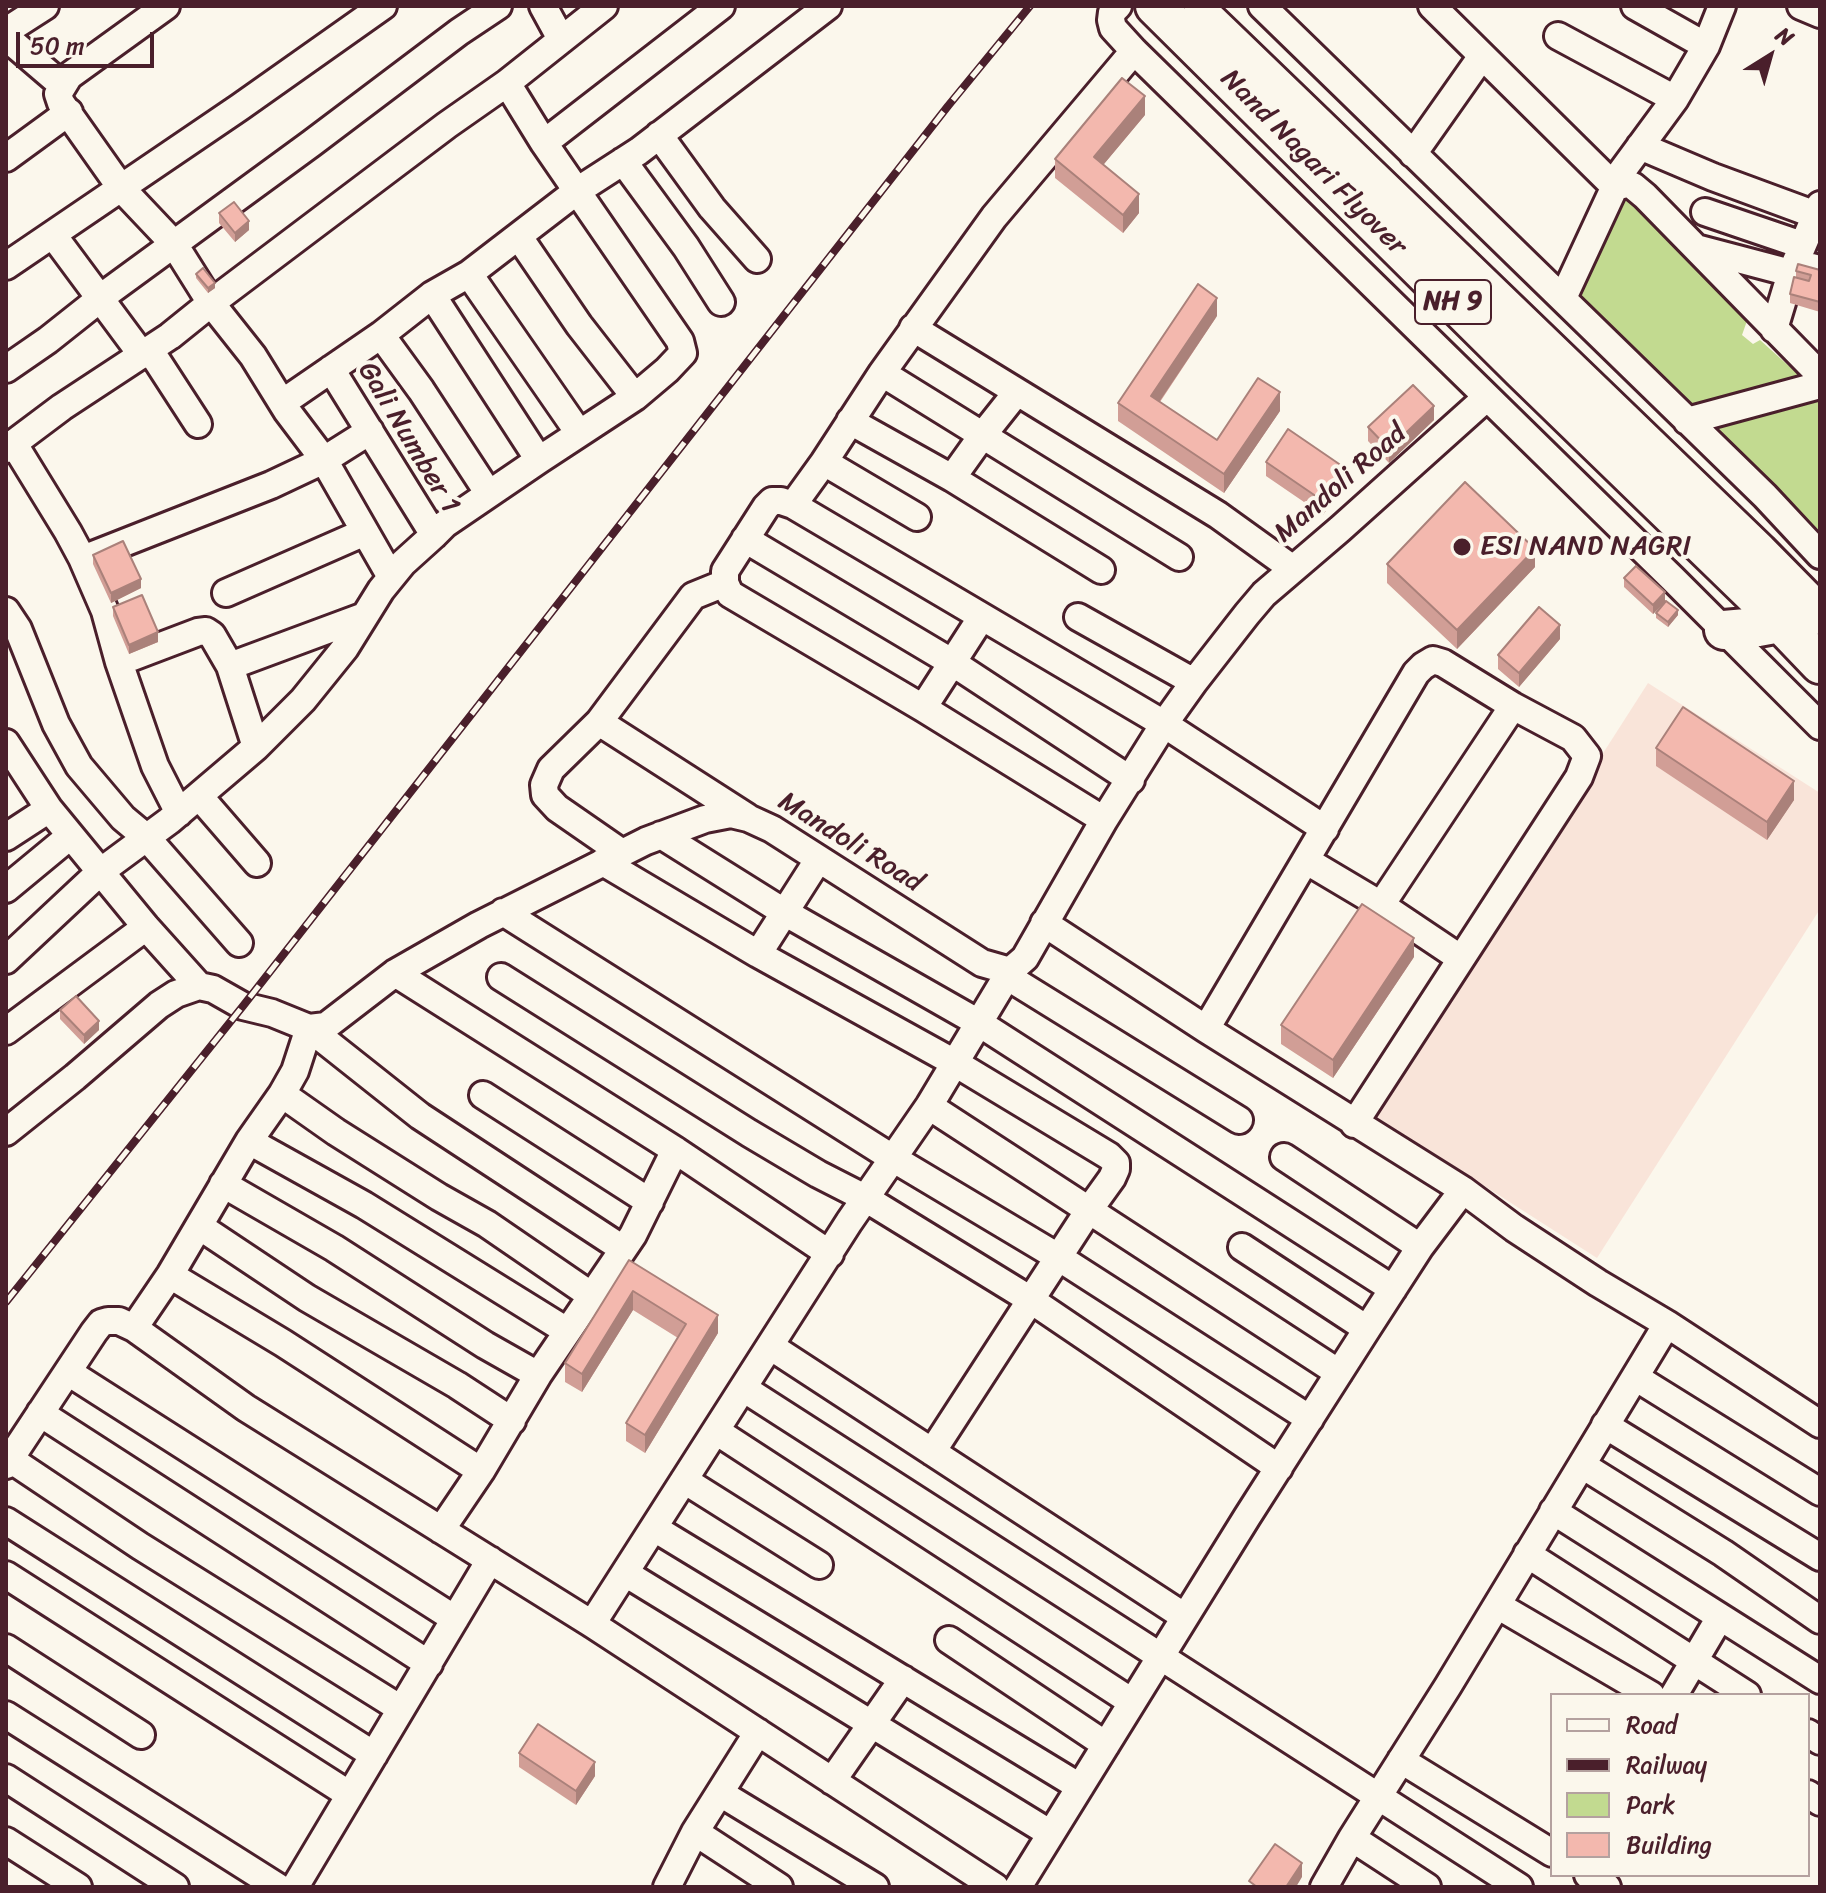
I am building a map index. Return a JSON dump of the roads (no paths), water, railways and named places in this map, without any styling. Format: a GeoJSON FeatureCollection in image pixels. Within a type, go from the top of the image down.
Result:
{"type":"FeatureCollection","features":[{"type":"Feature","properties":{"kind":"highway","name":"Nand Nagari Flyover"},"geometry":{"type":"LineString","coordinates":[[1155,6],[1780,623]]}},
{"type":"Feature","properties":{"kind":"highway","name":"Nand Nagari Flyover"},"geometry":{"type":"LineString","coordinates":[[1191,6],[1820,615]]}},
{"type":"Feature","properties":{"kind":"highway"},"geometry":{"type":"LineString","coordinates":[[1724,630],[1780,623]]}},
{"type":"Feature","properties":{"kind":"highway","name":"NH 9"},"geometry":{"type":"LineString","coordinates":[[1780,623],[1820,664]]}},
{"type":"Feature","properties":{"kind":"street"},"geometry":{"type":"LineString","coordinates":[[45,6],[6,34],[62,85]]}},
{"type":"Feature","properties":{"kind":"street"},"geometry":{"type":"LineString","coordinates":[[166,6],[69,76],[58,94],[61,103],[121,188],[174,244],[211,303],[253,356],[282,403],[324,460],[391,577]]}},
{"type":"Feature","properties":{"kind":"street"},"geometry":{"type":"LineString","coordinates":[[6,266],[383,6]]}},
{"type":"Feature","properties":{"kind":"street"},"geometry":{"type":"LineString","coordinates":[[6,369],[498,6]]}},
{"type":"Feature","properties":{"kind":"street"},"geometry":{"type":"LineString","coordinates":[[543,6],[561,39]]}},
{"type":"Feature","properties":{"kind":"street"},"geometry":{"type":"LineString","coordinates":[[257,863],[189,805],[155,766],[105,611],[82,558],[68,532],[10,447],[62,407],[170,336],[447,125],[507,83],[604,6]]}},
{"type":"Feature","properties":{"kind":"street"},"geometry":{"type":"LineString","coordinates":[[544,143],[721,6]]}},
{"type":"Feature","properties":{"kind":"street","name":"Gali Number 1"},"geometry":{"type":"LineString","coordinates":[[6,960],[100,872],[189,805],[256,747],[303,700],[345,648],[362,617],[391,577],[434,535],[331,369],[432,295],[469,274],[828,6]]}},
{"type":"Feature","properties":{"kind":"street"},"geometry":{"type":"LineString","coordinates":[[1118,6],[1112,12],[1113,28],[1134,51],[1820,726]]}},
{"type":"Feature","properties":{"kind":"street"},"geometry":{"type":"LineString","coordinates":[[1262,6],[1765,496],[1820,555]]}},
{"type":"Feature","properties":{"kind":"street"},"geometry":{"type":"LineString","coordinates":[[1432,6],[1615,187]]}},
{"type":"Feature","properties":{"kind":"street"},"geometry":{"type":"LineString","coordinates":[[1635,6],[1706,46]]}},
{"type":"Feature","properties":{"kind":"street"},"geometry":{"type":"LineString","coordinates":[[1563,298],[1622,171],[1675,99],[1706,46],[1722,6]]}},
{"type":"Feature","properties":{"kind":"street"},"geometry":{"type":"LineString","coordinates":[[1801,6],[1820,14]]}},
{"type":"Feature","properties":{"kind":"street"},"geometry":{"type":"LineString","coordinates":[[1558,36],[1675,99]]}},
{"type":"Feature","properties":{"kind":"street"},"geometry":{"type":"LineString","coordinates":[[793,505],[913,328],[994,217],[1134,51]]}},
{"type":"Feature","properties":{"kind":"street"},"geometry":{"type":"LineString","coordinates":[[1413,154],[1482,56]]}},
{"type":"Feature","properties":{"kind":"street"},"geometry":{"type":"LineString","coordinates":[[434,535],[445,524],[635,397],[683,353],[680,341],[544,143],[507,83]]}},
{"type":"Feature","properties":{"kind":"street"},"geometry":{"type":"LineString","coordinates":[[6,158],[69,112]]}},
{"type":"Feature","properties":{"kind":"street"},"geometry":{"type":"LineString","coordinates":[[659,135],[712,208],[757,259]]}},
{"type":"Feature","properties":{"kind":"street"},"geometry":{"type":"LineString","coordinates":[[1640,146],[1713,177],[1818,210],[1802,262],[1774,329]]}},
{"type":"Feature","properties":{"kind":"street"},"geometry":{"type":"LineString","coordinates":[[623,161],[686,247],[721,302]]}},
{"type":"Feature","properties":{"kind":"street"},"geometry":{"type":"LineString","coordinates":[[1615,187],[1633,186],[1820,375]]}},
{"type":"Feature","properties":{"kind":"street"},"geometry":{"type":"LineString","coordinates":[[1705,212],[1802,262]]}},
{"type":"Feature","properties":{"kind":"street"},"geometry":{"type":"LineString","coordinates":[[53,235],[198,424]]}},
{"type":"Feature","properties":{"kind":"street"},"geometry":{"type":"LineString","coordinates":[[519,237],[579,325],[635,397]]}},
{"type":"Feature","properties":{"kind":"street"},"geometry":{"type":"LineString","coordinates":[[1696,248],[1802,262]]}},
{"type":"Feature","properties":{"kind":"street"},"geometry":{"type":"LineString","coordinates":[[469,274],[579,433]]}},
{"type":"Feature","properties":{"kind":"street"},"geometry":{"type":"LineString","coordinates":[[432,295],[539,460]]}},
{"type":"Feature","properties":{"kind":"street"},"geometry":{"type":"LineString","coordinates":[[913,328],[1218,515],[1293,569]]}},
{"type":"Feature","properties":{"kind":"street"},"geometry":{"type":"LineString","coordinates":[[381,335],[489,494]]}},
{"type":"Feature","properties":{"kind":"street"},"geometry":{"type":"LineString","coordinates":[[282,403],[331,369]]}},
{"type":"Feature","properties":{"kind":"street"},"geometry":{"type":"LineString","coordinates":[[882,373],[1179,557]]}},
{"type":"Feature","properties":{"kind":"street"},"geometry":{"type":"LineString","coordinates":[[1687,421],[1820,385]]}},
{"type":"Feature","properties":{"kind":"street"},"geometry":{"type":"LineString","coordinates":[[952,478],[1017,392]]}},
{"type":"Feature","properties":{"kind":"street","name":"Mandoli Road"},"geometry":{"type":"LineString","coordinates":[[304,1026],[326,1026],[395,973],[503,912],[612,857],[705,819],[731,814],[772,829],[982,963],[1009,974],[1025,958],[1104,820],[1164,724],[1264,594],[1486,398]]}},
{"type":"Feature","properties":{"kind":"street"},"geometry":{"type":"LineString","coordinates":[[850,421],[952,478],[1101,570]]}},
{"type":"Feature","properties":{"kind":"street"},"geometry":{"type":"LineString","coordinates":[[82,558],[271,485],[324,460],[370,431]]}},
{"type":"Feature","properties":{"kind":"street"},"geometry":{"type":"LineString","coordinates":[[824,462],[917,517]]}},
{"type":"Feature","properties":{"kind":"street"},"geometry":{"type":"LineString","coordinates":[[1104,820],[730,594],[725,583],[725,571],[772,501],[793,505],[1164,724],[1325,829]]}},
{"type":"Feature","properties":{"kind":"street"},"geometry":{"type":"LineString","coordinates":[[226,593],[365,532]]}},
{"type":"Feature","properties":{"kind":"street"},"geometry":{"type":"LineString","coordinates":[[745,539],[953,663],[1131,780]]}},
{"type":"Feature","properties":{"kind":"street"},"geometry":{"type":"LineString","coordinates":[[725,583],[693,596],[599,722],[551,769],[544,785],[545,795],[612,857],[758,954],[955,1063],[1116,1163],[1112,1178],[932,1452]]}},
{"type":"Feature","properties":{"kind":"street"},"geometry":{"type":"LineString","coordinates":[[6,611],[18,629],[56,724],[79,766],[239,943]]}},
{"type":"Feature","properties":{"kind":"street"},"geometry":{"type":"LineString","coordinates":[[230,666],[362,617]]}},
{"type":"Feature","properties":{"kind":"street"},"geometry":{"type":"LineString","coordinates":[[1078,617],[1194,682]]}},
{"type":"Feature","properties":{"kind":"street"},"geometry":{"type":"LineString","coordinates":[[923,708],[981,618]]}},
{"type":"Feature","properties":{"kind":"street"},"geometry":{"type":"LineString","coordinates":[[119,662],[206,631],[212,635],[230,666],[256,747]]}},
{"type":"Feature","properties":{"kind":"street"},"geometry":{"type":"LineString","coordinates":[[1206,1029],[1416,673],[1433,660],[1443,663],[1573,738],[1587,756],[1579,777],[1354,1124]]}},
{"type":"Feature","properties":{"kind":"street"},"geometry":{"type":"LineString","coordinates":[[1381,905],[1513,706]]}},
{"type":"Feature","properties":{"kind":"street"},"geometry":{"type":"LineString","coordinates":[[599,722],[748,818]]}},
{"type":"Feature","properties":{"kind":"street"},"geometry":{"type":"LineString","coordinates":[[10,756],[70,836],[199,986]]}},
{"type":"Feature","properties":{"kind":"street"},"geometry":{"type":"LineString","coordinates":[[6,837],[49,809]]}},
{"type":"Feature","properties":{"kind":"street"},"geometry":{"type":"LineString","coordinates":[[661,835],[784,912],[979,1023],[1393,1289]]}},
{"type":"Feature","properties":{"kind":"street"},"geometry":{"type":"LineString","coordinates":[[6,889],[70,836]]}},
{"type":"Feature","properties":{"kind":"street"},"geometry":{"type":"LineString","coordinates":[[758,954],[818,860]]}},
{"type":"Feature","properties":{"kind":"street"},"geometry":{"type":"LineString","coordinates":[[1307,861],[1381,905],[1460,958]]}},
{"type":"Feature","properties":{"kind":"street"},"geometry":{"type":"LineString","coordinates":[[503,912],[894,1159],[1058,1257],[1310,1419]]}},
{"type":"Feature","properties":{"kind":"street"},"geometry":{"type":"LineString","coordinates":[[1044,923],[1354,1124],[1463,1190],[1514,1228],[1820,1424]]}},
{"type":"Feature","properties":{"kind":"street"},"geometry":{"type":"LineString","coordinates":[[6,1031],[146,927]]}},
{"type":"Feature","properties":{"kind":"street"},"geometry":{"type":"LineString","coordinates":[[395,973],[675,1150],[830,1254]]}},
{"type":"Feature","properties":{"kind":"street"},"geometry":{"type":"LineString","coordinates":[[592,1624],[865,1198],[929,1106],[1009,974],[1239,1120]]}},
{"type":"Feature","properties":{"kind":"street"},"geometry":{"type":"LineString","coordinates":[[501,977],[749,1133],[865,1198],[1031,1300],[1279,1468]]}},
{"type":"Feature","properties":{"kind":"street"},"geometry":{"type":"LineString","coordinates":[[6,1132],[159,1005],[176,994],[199,986],[213,989],[243,1006],[304,1026],[420,1116],[623,1249]]}},
{"type":"Feature","properties":{"kind":"street"},"geometry":{"type":"LineString","coordinates":[[134,1328],[295,1071],[304,1026]]}},
{"type":"Feature","properties":{"kind":"street"},"geometry":{"type":"LineString","coordinates":[[282,1094],[357,1146],[487,1224],[592,1296]]}},
{"type":"Feature","properties":{"kind":"street"},"geometry":{"type":"LineString","coordinates":[[483,1095],[650,1202]]}},
{"type":"Feature","properties":{"kind":"street"},"geometry":{"type":"LineString","coordinates":[[929,1106],[1339,1373]]}},
{"type":"Feature","properties":{"kind":"street"},"geometry":{"type":"LineString","coordinates":[[249,1141],[364,1205],[567,1331]]}},
{"type":"Feature","properties":{"kind":"street"},"geometry":{"type":"LineString","coordinates":[[441,1530],[481,1471],[538,1375],[633,1235],[675,1150]]}},
{"type":"Feature","properties":{"kind":"street"},"geometry":{"type":"LineString","coordinates":[[1284,1157],[1420,1247]]}},
{"type":"Feature","properties":{"kind":"street"},"geometry":{"type":"LineString","coordinates":[[223,1184],[334,1248],[485,1345],[538,1375]]}},
{"type":"Feature","properties":{"kind":"street"},"geometry":{"type":"LineString","coordinates":[[1018,1887],[1367,1329],[1420,1247],[1463,1190]]}},
{"type":"Feature","properties":{"kind":"street"},"geometry":{"type":"LineString","coordinates":[[199,1226],[307,1298],[457,1385],[512,1421]]}},
{"type":"Feature","properties":{"kind":"street"},"geometry":{"type":"LineString","coordinates":[[1242,1247],[1367,1329]]}},
{"type":"Feature","properties":{"kind":"street"},"geometry":{"type":"LineString","coordinates":[[170,1275],[283,1343],[481,1471]]}},
{"type":"Feature","properties":{"kind":"street"},"geometry":{"type":"LineString","coordinates":[[401,1709],[8,1462],[101,1323],[119,1321],[134,1328],[246,1408],[592,1624],[995,1887]]}},
{"type":"Feature","properties":{"kind":"street"},"geometry":{"type":"LineString","coordinates":[[1331,1884],[1352,1838],[1667,1324]]}},
{"type":"Feature","properties":{"kind":"street"},"geometry":{"type":"LineString","coordinates":[[770,1346],[1185,1617]]}},
{"type":"Feature","properties":{"kind":"street"},"geometry":{"type":"LineString","coordinates":[[68,1372],[455,1619]]}},
{"type":"Feature","properties":{"kind":"street"},"geometry":{"type":"LineString","coordinates":[[1635,1377],[1820,1492]]}},
{"type":"Feature","properties":{"kind":"street"},"geometry":{"type":"LineString","coordinates":[[743,1388],[1519,1887]]}},
{"type":"Feature","properties":{"kind":"street"},"geometry":{"type":"LineString","coordinates":[[40,1413],[429,1664]]}},
{"type":"Feature","properties":{"kind":"street"},"geometry":{"type":"LineString","coordinates":[[1605,1425],[1820,1557]]}},
{"type":"Feature","properties":{"kind":"street"},"geometry":{"type":"LineString","coordinates":[[716,1431],[1132,1702]]}},
{"type":"Feature","properties":{"kind":"street"},"geometry":{"type":"LineString","coordinates":[[1582,1465],[1723,1553],[1820,1620]]}},
{"type":"Feature","properties":{"kind":"street"},"geometry":{"type":"LineString","coordinates":[[684,1480],[819,1565]]}},
{"type":"Feature","properties":{"kind":"street"},"geometry":{"type":"LineString","coordinates":[[1553,1511],[1820,1680]]}},
{"type":"Feature","properties":{"kind":"street"},"geometry":{"type":"LineString","coordinates":[[6,1521],[374,1755]]}},
{"type":"Feature","properties":{"kind":"street"},"geometry":{"type":"LineString","coordinates":[[654,1528],[1080,1787]]}},
{"type":"Feature","properties":{"kind":"street"},"geometry":{"type":"LineString","coordinates":[[1527,1554],[1744,1693]]}},
{"type":"Feature","properties":{"kind":"street"},"geometry":{"type":"LineString","coordinates":[[295,1887],[490,1560]]}},
{"type":"Feature","properties":{"kind":"street"},"geometry":{"type":"LineString","coordinates":[[625,1573],[1030,1821],[1049,1836]]}},
{"type":"Feature","properties":{"kind":"street"},"geometry":{"type":"LineString","coordinates":[[6,1575],[350,1795]]}},
{"type":"Feature","properties":{"kind":"street"},"geometry":{"type":"LineString","coordinates":[[1497,1605],[1648,1693]]}},
{"type":"Feature","properties":{"kind":"street"},"geometry":{"type":"LineString","coordinates":[[1675,1693],[1720,1617]]}},
{"type":"Feature","properties":{"kind":"street"},"geometry":{"type":"LineString","coordinates":[[949,1640],[1106,1745]]}},
{"type":"Feature","properties":{"kind":"street"},"geometry":{"type":"LineString","coordinates":[[6,1648],[141,1735]]}},
{"type":"Feature","properties":{"kind":"street"},"geometry":{"type":"LineString","coordinates":[[832,1781],[903,1679]]}},
{"type":"Feature","properties":{"kind":"street"},"geometry":{"type":"LineString","coordinates":[[6,1715],[278,1887]]}},
{"type":"Feature","properties":{"kind":"street"},"geometry":{"type":"LineString","coordinates":[[671,1886],[695,1832],[758,1732]]}},
{"type":"Feature","properties":{"kind":"street"},"geometry":{"type":"LineString","coordinates":[[1401,1760],[1550,1852]]}},
{"type":"Feature","properties":{"kind":"street"},"geometry":{"type":"LineString","coordinates":[[6,1778],[175,1887]]}},
{"type":"Feature","properties":{"kind":"street"},"geometry":{"type":"LineString","coordinates":[[720,1793],[875,1887]]}},
{"type":"Feature","properties":{"kind":"street"},"geometry":{"type":"LineString","coordinates":[[695,1832],[779,1887]]}},
{"type":"Feature","properties":{"kind":"street"},"geometry":{"type":"LineString","coordinates":[[1352,1838],[1427,1887]]}},
{"type":"Feature","properties":{"kind":"street"},"geometry":{"type":"LineString","coordinates":[[6,1841],[78,1887]]}},
{"type":"Feature","properties":{"kind":"railway"},"geometry":{"type":"LineString","coordinates":[[6,1302],[243,1006],[948,106],[1030,6]]}},
{"type":"Feature","properties":{"kind":"place","name":"ESI NAND NAGRI"},"geometry":{"type":"Point","coordinates":[1462,547]}}]}
